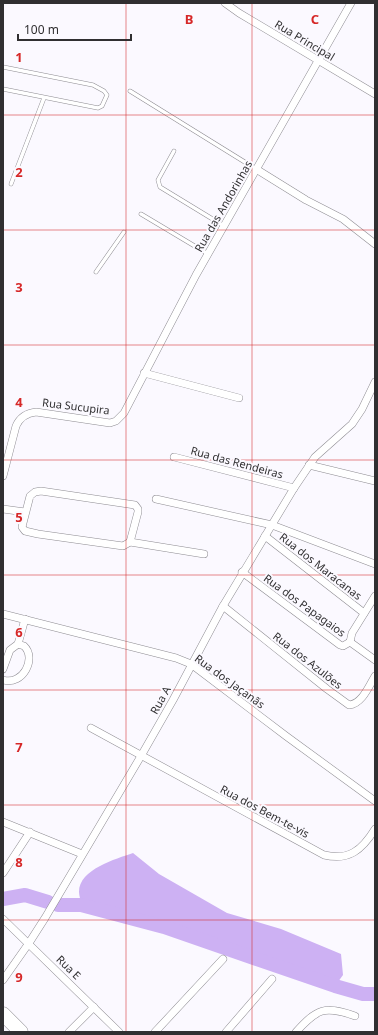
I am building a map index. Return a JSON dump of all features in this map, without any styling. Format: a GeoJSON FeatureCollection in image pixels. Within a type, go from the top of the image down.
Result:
{"type":"FeatureCollection","features":[{"type":"Feature","properties":{"kind":"highway"},"geometry":{"type":"LineString","coordinates":[[3,1014],[19,1030]]}},
{"type":"Feature","properties":{"kind":"highway"},"geometry":{"type":"LineString","coordinates":[[3,1021],[19,1030]]}},
{"type":"Feature","properties":{"kind":"street","name":"Rua Principal"},"geometry":{"type":"LineString","coordinates":[[225,3],[318,61],[375,94]]}},
{"type":"Feature","properties":{"kind":"street","name":"Rua das Andorinhas"},"geometry":{"type":"LineString","coordinates":[[116,421],[124,413],[172,318],[351,3]]}},
{"type":"Feature","properties":{"kind":"street"},"geometry":{"type":"LineString","coordinates":[[256,169],[306,200],[343,219],[375,244]]}},
{"type":"Feature","properties":{"kind":"street"},"geometry":{"type":"LineString","coordinates":[[144,373],[240,398]]}},
{"type":"Feature","properties":{"kind":"street","name":"Rua A"},"geometry":{"type":"LineString","coordinates":[[3,980],[29,944],[141,756],[242,572],[294,488],[315,457],[352,424],[362,409],[374,385]]}},
{"type":"Feature","properties":{"kind":"street","name":"Rua Sucupira"},"geometry":{"type":"LineString","coordinates":[[3,476],[16,426],[19,420],[30,413],[36,412],[110,423],[116,421]]}},
{"type":"Feature","properties":{"kind":"street","name":"Rua das Rendeiras"},"geometry":{"type":"LineString","coordinates":[[174,457],[294,488]]}},
{"type":"Feature","properties":{"kind":"street"},"geometry":{"type":"LineString","coordinates":[[309,466],[375,481]]}},
{"type":"Feature","properties":{"kind":"street"},"geometry":{"type":"LineString","coordinates":[[127,544],[138,512],[135,505],[41,491],[32,493],[25,512],[22,527],[25,531],[204,554]]}},
{"type":"Feature","properties":{"kind":"street"},"geometry":{"type":"LineString","coordinates":[[156,498],[272,525],[375,564]]}},
{"type":"Feature","properties":{"kind":"street"},"geometry":{"type":"LineString","coordinates":[[3,509],[25,512]]}},
{"type":"Feature","properties":{"kind":"street","name":"Rua dos Maracanas"},"geometry":{"type":"LineString","coordinates":[[265,536],[364,613]]}},
{"type":"Feature","properties":{"kind":"street","name":"Rua dos Papagaios"},"geometry":{"type":"LineString","coordinates":[[242,572],[340,645],[343,646],[350,642],[375,660]]}},
{"type":"Feature","properties":{"kind":"street","name":"Rua dos Maracanas"},"geometry":{"type":"LineString","coordinates":[[350,642],[350,637],[375,596]]}},
{"type":"Feature","properties":{"kind":"street","name":"Rua dos Azulões"},"geometry":{"type":"LineString","coordinates":[[223,606],[326,689],[349,705],[355,704],[360,700],[375,676]]}},
{"type":"Feature","properties":{"kind":"street","name":"Rua dos Jaçanãs"},"geometry":{"type":"LineString","coordinates":[[3,614],[176,658],[191,664],[375,801]]}},
{"type":"Feature","properties":{"kind":"street"},"geometry":{"type":"LineString","coordinates":[[3,668],[10,650],[18,644],[25,619]]}},
{"type":"Feature","properties":{"kind":"street"},"geometry":{"type":"LineString","coordinates":[[3,680],[10,682],[14,681],[26,670],[29,653],[24,646],[18,644]]}},
{"type":"Feature","properties":{"kind":"street","name":"Rua dos Bem-te-vis"},"geometry":{"type":"LineString","coordinates":[[90,728],[324,855],[340,857],[353,853],[365,843],[375,829]]}},
{"type":"Feature","properties":{"kind":"street"},"geometry":{"type":"LineString","coordinates":[[3,822],[82,854]]}},
{"type":"Feature","properties":{"kind":"street"},"geometry":{"type":"LineString","coordinates":[[3,873],[30,832]]}},
{"type":"Feature","properties":{"kind":"street","name":"Rua E"},"geometry":{"type":"LineString","coordinates":[[3,919],[120,1032]]}},
{"type":"Feature","properties":{"kind":"street"},"geometry":{"type":"LineString","coordinates":[[155,1032],[223,959]]}},
{"type":"Feature","properties":{"kind":"street"},"geometry":{"type":"LineString","coordinates":[[226,1032],[272,978]]}},
{"type":"Feature","properties":{"kind":"street"},"geometry":{"type":"LineString","coordinates":[[70,1032],[94,1007]]}},
{"type":"Feature","properties":{"kind":"street"},"geometry":{"type":"LineString","coordinates":[[296,1032],[310,1017],[319,1012],[328,1010],[339,1011],[355,1016]]}},
{"type":"Feature","properties":{"kind":"lane"},"geometry":{"type":"LineString","coordinates":[[3,67],[93,85],[104,91],[106,95],[102,106],[98,108],[3,89]]}},
{"type":"Feature","properties":{"kind":"lane"},"geometry":{"type":"LineString","coordinates":[[130,90],[256,169]]}},
{"type":"Feature","properties":{"kind":"lane"},"geometry":{"type":"LineString","coordinates":[[11,184],[44,98]]}},
{"type":"Feature","properties":{"kind":"lane"},"geometry":{"type":"LineString","coordinates":[[174,151],[158,180],[160,187],[224,226]]}},
{"type":"Feature","properties":{"kind":"lane"},"geometry":{"type":"LineString","coordinates":[[141,214],[208,254]]}},
{"type":"Feature","properties":{"kind":"lane"},"geometry":{"type":"LineString","coordinates":[[96,272],[124,232]]}},
{"type":"Feature","properties":{"kind":"shaded area"},"geometry":{"type":"Polygon","coordinates":[[[133,853],[159,874],[227,913],[281,929],[341,954],[343,975],[335,986],[164,927],[81,905],[79,892],[85,877],[92,871],[108,862],[133,853]]]}},
{"type":"Feature","properties":{"kind":"waterway"},"geometry":{"type":"LineString","coordinates":[[3,899],[25,895],[48,902]]}},
{"type":"Feature","properties":{"kind":"waterway"},"geometry":{"type":"LineString","coordinates":[[58,905],[81,905],[164,927],[335,986],[363,994],[375,994]]}}]}
